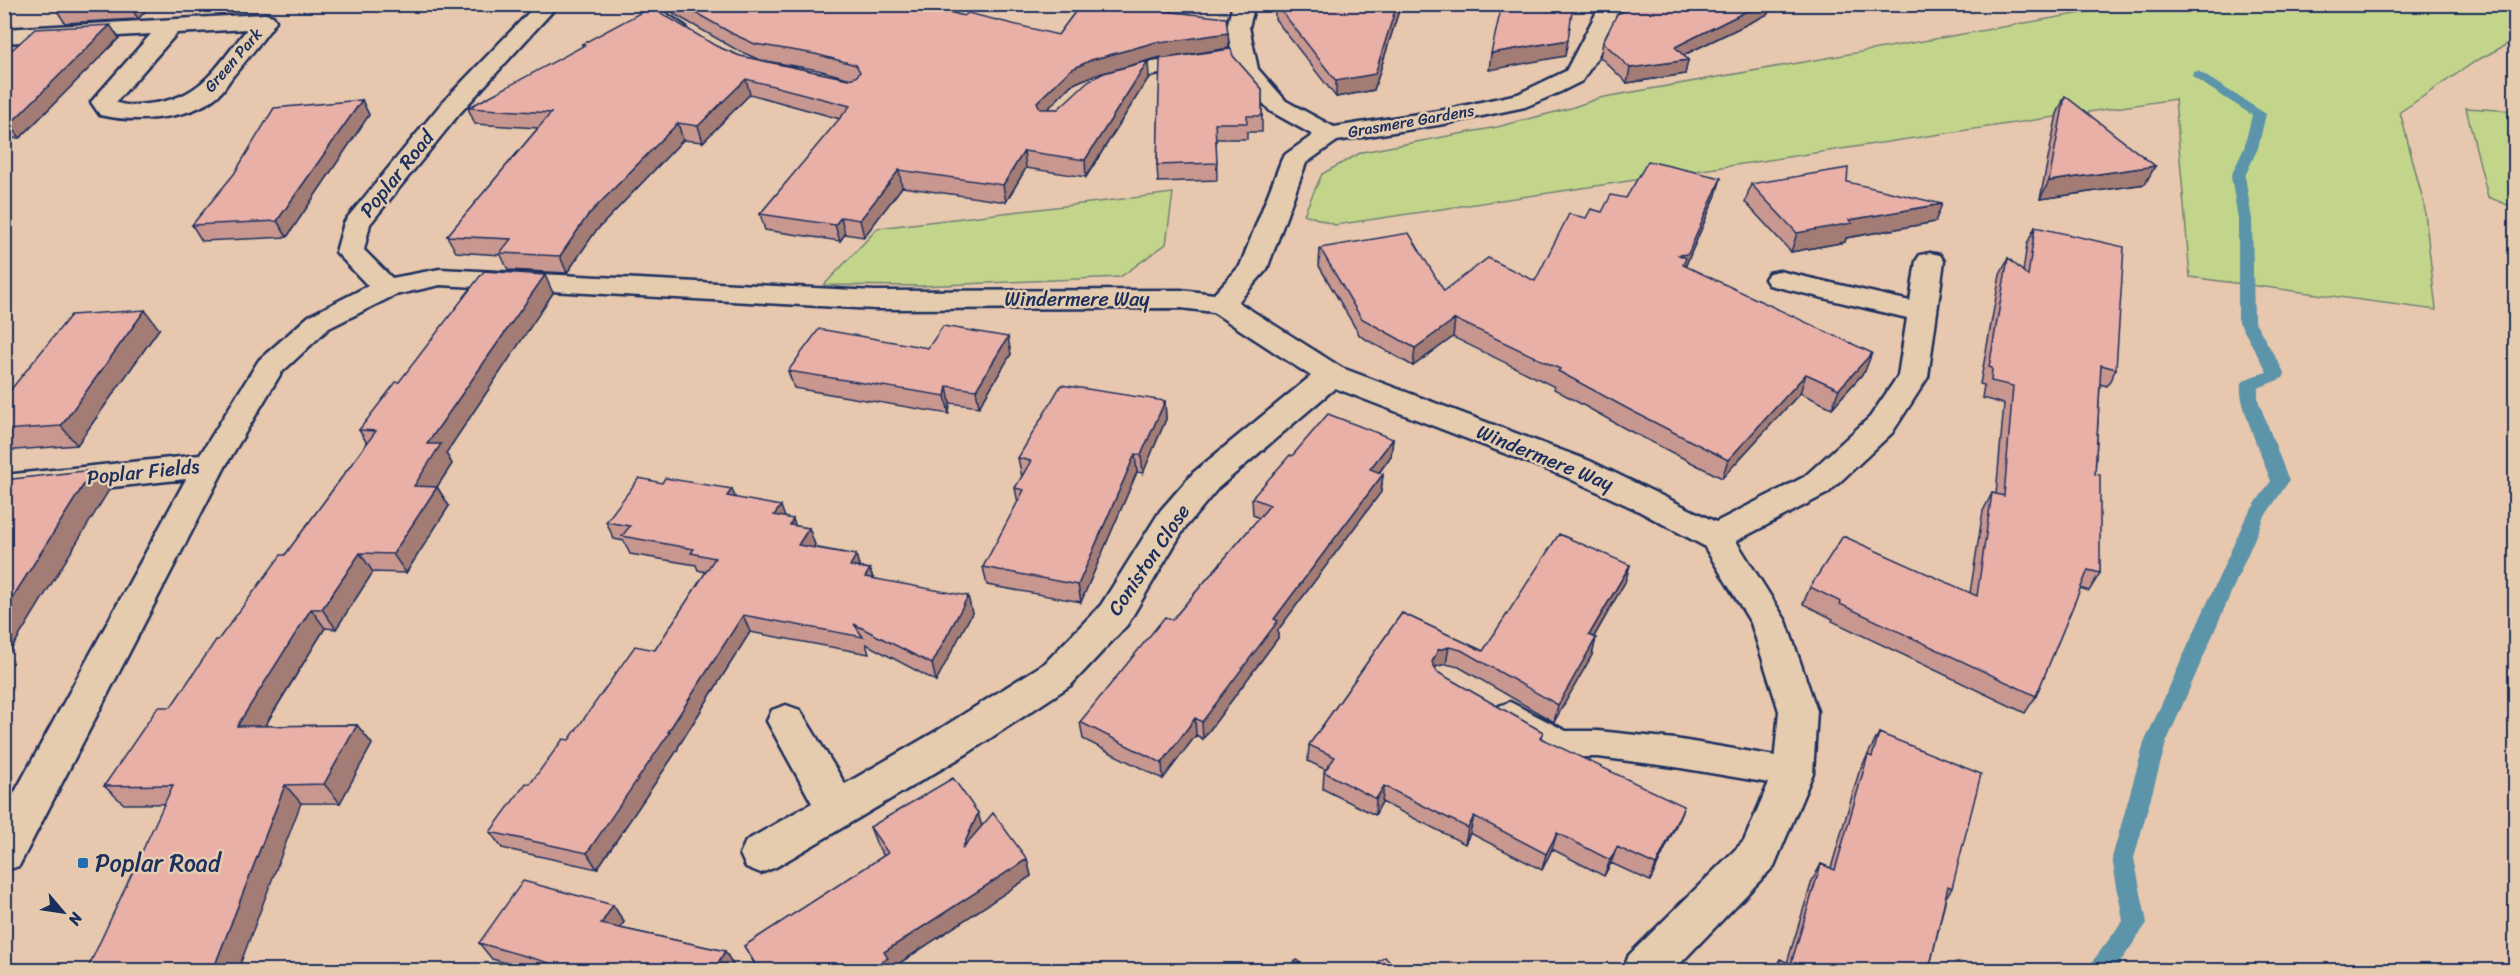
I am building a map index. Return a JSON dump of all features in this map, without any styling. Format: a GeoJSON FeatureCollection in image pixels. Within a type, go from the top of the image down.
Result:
{"type":"FeatureCollection","features":[{"type":"Feature","properties":{"kind":"street","name":"Poplar Road"},"geometry":{"type":"LineString","coordinates":[[386,288],[350,252],[357,223],[450,109],[549,4]]}},
{"type":"Feature","properties":{"kind":"street"},"geometry":{"type":"LineString","coordinates":[[1244,4],[1226,57],[1247,70],[1278,106],[1330,135]]}},
{"type":"Feature","properties":{"kind":"street","name":"Grasmere Gardens"},"geometry":{"type":"LineString","coordinates":[[1221,304],[1252,268],[1295,159],[1330,135],[1444,117],[1525,100],[1552,87],[1574,76],[1587,56],[1609,9],[1614,4]]}},
{"type":"Feature","properties":{"kind":"street","name":"Green Park"},"geometry":{"type":"LineString","coordinates":[[4,36],[265,21],[208,92],[188,103],[163,110],[133,113],[109,110],[104,102],[170,27]]}},
{"type":"Feature","properties":{"kind":"street"},"geometry":{"type":"LineString","coordinates":[[1645,970],[1759,853],[1793,773],[1798,711],[1768,621],[1716,537],[1816,485],[1881,425],[1912,377],[1930,261]]}},
{"type":"Feature","properties":{"kind":"street","name":"Windermere Way"},"geometry":{"type":"LineString","coordinates":[[386,288],[440,277],[875,300],[1181,299],[1221,304],[1331,375],[1578,469],[1716,537]]}},
{"type":"Feature","properties":{"kind":"street"},"geometry":{"type":"LineString","coordinates":[[1779,279],[1922,313]]}},
{"type":"Feature","properties":{"kind":"street"},"geometry":{"type":"LineString","coordinates":[[4,853],[210,465],[270,367],[319,322],[386,288]]}},
{"type":"Feature","properties":{"kind":"street","name":"Coniston Close"},"geometry":{"type":"LineString","coordinates":[[761,854],[954,741],[1058,674],[1114,615],[1172,520],[1206,480],[1331,375]]}},
{"type":"Feature","properties":{"kind":"street","name":"Poplar Fields"},"geometry":{"type":"LineString","coordinates":[[4,487],[210,465]]}},
{"type":"Feature","properties":{"kind":"street"},"geometry":{"type":"LineString","coordinates":[[786,721],[838,810]]}},
{"type":"Feature","properties":{"kind":"lane"},"geometry":{"type":"LineString","coordinates":[[639,4],[698,38]]}},
{"type":"Feature","properties":{"kind":"lane"},"geometry":{"type":"LineString","coordinates":[[1090,86],[1147,69],[1226,57]]}},
{"type":"Feature","properties":{"kind":"lane"},"geometry":{"type":"LineString","coordinates":[[1485,700],[1562,744],[1598,744],[1675,753],[1793,773]]}},
{"type":"Feature","properties":{"kind":"green space"},"geometry":{"type":"Polygon","coordinates":[[[2127,5],[2515,5],[2515,40],[2476,61],[2400,112],[2424,204],[2436,310],[2190,277],[2175,99],[1335,225],[1304,214],[1322,174],[1362,152],[1497,127],[1571,108],[1599,98],[2127,5]]]}},
{"type":"Feature","properties":{"kind":"green space"},"geometry":{"type":"Polygon","coordinates":[[[2466,108],[2515,111],[2515,208],[2488,197],[2466,108]]]}},
{"type":"Feature","properties":{"kind":"green space"},"geometry":{"type":"Polygon","coordinates":[[[1173,193],[1166,244],[1120,277],[922,286],[824,285],[878,228],[1173,193]]]}},
{"type":"Feature","properties":{"kind":"building"},"geometry":{"type":"Polygon","coordinates":[[[56,4],[84,4],[54,6],[56,4]]]}},
{"type":"Feature","properties":{"kind":"building"},"geometry":{"type":"Polygon","coordinates":[[[680,4],[918,4],[964,16],[968,13],[1058,35],[1081,4],[1167,4],[1163,11],[1226,18],[1228,33],[1160,43],[1160,41],[1091,60],[1070,70],[1037,102],[1040,109],[1058,109],[1088,81],[1104,73],[1148,61],[1085,160],[1024,151],[1003,185],[899,170],[860,220],[841,217],[835,225],[760,214],[850,106],[746,79],[698,126],[678,123],[588,215],[560,256],[500,253],[511,239],[447,236],[551,113],[468,108],[651,7],[716,46],[740,56],[848,79],[856,77],[860,72],[856,65],[815,54],[755,44],[680,4]]]}},
{"type":"Feature","properties":{"kind":"building"},"geometry":{"type":"Polygon","coordinates":[[[1276,4],[1397,4],[1375,74],[1336,81],[1276,4]]]}},
{"type":"Feature","properties":{"kind":"building"},"geometry":{"type":"Polygon","coordinates":[[[1502,4],[1573,4],[1568,40],[1491,53],[1502,4]]]}},
{"type":"Feature","properties":{"kind":"building"},"geometry":{"type":"Polygon","coordinates":[[[1640,4],[1761,4],[1675,47],[1688,60],[1630,68],[1603,42],[1617,14],[1640,4]]]}},
{"type":"Feature","properties":{"kind":"building"},"geometry":{"type":"Polygon","coordinates":[[[110,25],[10,124],[4,124],[4,57],[35,29],[110,25]]]}},
{"type":"Feature","properties":{"kind":"building"},"geometry":{"type":"Polygon","coordinates":[[[1231,49],[1233,56],[1262,89],[1262,116],[1247,116],[1247,123],[1215,123],[1217,163],[1157,165],[1160,59],[1231,49]]]}},
{"type":"Feature","properties":{"kind":"building"},"geometry":{"type":"Polygon","coordinates":[[[2065,96],[2155,166],[2049,181],[2065,96]]]}},
{"type":"Feature","properties":{"kind":"building"},"geometry":{"type":"Polygon","coordinates":[[[362,100],[277,221],[192,225],[234,174],[274,108],[362,100]]]}},
{"type":"Feature","properties":{"kind":"building"},"geometry":{"type":"Polygon","coordinates":[[[1648,161],[1721,178],[1688,254],[1679,255],[1686,258],[1683,265],[1872,353],[1839,389],[1806,374],[1728,460],[1558,371],[1560,369],[1455,319],[1415,348],[1361,318],[1320,248],[1409,233],[1444,291],[1488,258],[1535,281],[1569,214],[1586,218],[1591,209],[1602,212],[1611,195],[1626,198],[1648,161]]]}},
{"type":"Feature","properties":{"kind":"building"},"geometry":{"type":"Polygon","coordinates":[[[1848,168],[1847,182],[1942,204],[1849,220],[1852,223],[1797,233],[1751,184],[1848,168]]]}},
{"type":"Feature","properties":{"kind":"building"},"geometry":{"type":"Polygon","coordinates":[[[2035,227],[2124,247],[2116,369],[2101,365],[2095,474],[2100,475],[2100,573],[2088,570],[2036,696],[1840,604],[1841,602],[1810,587],[1843,536],[1977,596],[1992,493],[2004,496],[2013,386],[1991,381],[1992,368],[1989,367],[2008,258],[2028,276],[2035,227]]]}},
{"type":"Feature","properties":{"kind":"building"},"geometry":{"type":"Polygon","coordinates":[[[484,271],[545,275],[427,444],[441,444],[414,486],[437,487],[393,554],[360,553],[322,609],[311,609],[237,726],[357,725],[324,784],[285,785],[213,970],[87,970],[173,785],[104,786],[158,707],[171,707],[216,640],[281,555],[285,555],[376,431],[359,430],[484,271]]]}},
{"type":"Feature","properties":{"kind":"building"},"geometry":{"type":"Polygon","coordinates":[[[145,310],[61,426],[4,430],[4,398],[71,315],[145,310]]]}},
{"type":"Feature","properties":{"kind":"building"},"geometry":{"type":"Polygon","coordinates":[[[943,326],[1008,337],[976,390],[947,386],[945,396],[788,371],[819,329],[928,348],[943,326]]]}},
{"type":"Feature","properties":{"kind":"building"},"geometry":{"type":"Polygon","coordinates":[[[1061,385],[1165,401],[1141,455],[1135,454],[1078,585],[983,567],[1024,490],[1015,488],[1031,461],[1018,458],[1061,385]]]}},
{"type":"Feature","properties":{"kind":"building"},"geometry":{"type":"Polygon","coordinates":[[[1328,414],[1393,439],[1370,469],[1383,474],[1274,619],[1278,621],[1202,722],[1195,718],[1162,763],[1080,722],[1165,617],[1172,620],[1270,505],[1252,498],[1328,414]]]}},
{"type":"Feature","properties":{"kind":"building"},"geometry":{"type":"Polygon","coordinates":[[[93,470],[4,611],[4,480],[93,470]]]}},
{"type":"Feature","properties":{"kind":"building"},"geometry":{"type":"Polygon","coordinates":[[[639,478],[662,483],[665,478],[732,489],[727,496],[781,506],[774,515],[793,519],[790,525],[809,528],[798,545],[856,555],[850,566],[870,569],[865,577],[968,596],[932,664],[854,624],[863,637],[743,615],[668,732],[670,732],[587,853],[490,832],[526,783],[530,784],[563,739],[569,740],[635,646],[655,650],[715,558],[691,553],[694,549],[622,536],[630,526],[606,522],[639,478]]]}},
{"type":"Feature","properties":{"kind":"building"},"geometry":{"type":"Polygon","coordinates":[[[1559,534],[1630,565],[1589,635],[1596,638],[1558,705],[1461,650],[1449,647],[1438,650],[1432,662],[1437,672],[1543,732],[1540,738],[1684,806],[1656,865],[1617,847],[1610,860],[1557,833],[1546,854],[1474,816],[1468,828],[1384,786],[1376,799],[1324,772],[1335,757],[1309,745],[1402,613],[1483,651],[1559,534]]]}},
{"type":"Feature","properties":{"kind":"building"},"geometry":{"type":"Polygon","coordinates":[[[1879,733],[1981,774],[1952,888],[1948,886],[1929,970],[1777,970],[1780,959],[1791,964],[1821,864],[1835,870],[1868,755],[1872,757],[1879,733]]]}},
{"type":"Feature","properties":{"kind":"building"},"geometry":{"type":"Polygon","coordinates":[[[953,778],[978,813],[962,849],[993,813],[1027,859],[884,952],[888,958],[868,970],[759,970],[744,946],[888,853],[870,827],[953,778]]]}},
{"type":"Feature","properties":{"kind":"building"},"geometry":{"type":"Polygon","coordinates":[[[523,881],[613,905],[601,924],[725,951],[714,970],[570,970],[479,943],[523,881]]]}},
{"type":"Feature","properties":{"kind":"building"},"geometry":{"type":"Polygon","coordinates":[[[1385,957],[1397,970],[1366,970],[1385,957]]]}},
{"type":"Feature","properties":{"kind":"building"},"geometry":{"type":"Polygon","coordinates":[[[1297,960],[1306,970],[1284,970],[1297,960]]]}},
{"type":"Feature","properties":{"kind":"waterway"},"geometry":{"type":"LineString","coordinates":[[2101,970],[2135,923],[2123,858],[2155,743],[2255,517],[2280,481],[2250,400],[2249,385],[2277,374],[2246,320],[2245,219],[2238,176],[2251,148],[2259,114],[2198,75]]}},
{"type":"Feature","properties":{"kind":"place","name":"Poplar Road"},"geometry":{"type":"Point","coordinates":[83,863]}}]}
